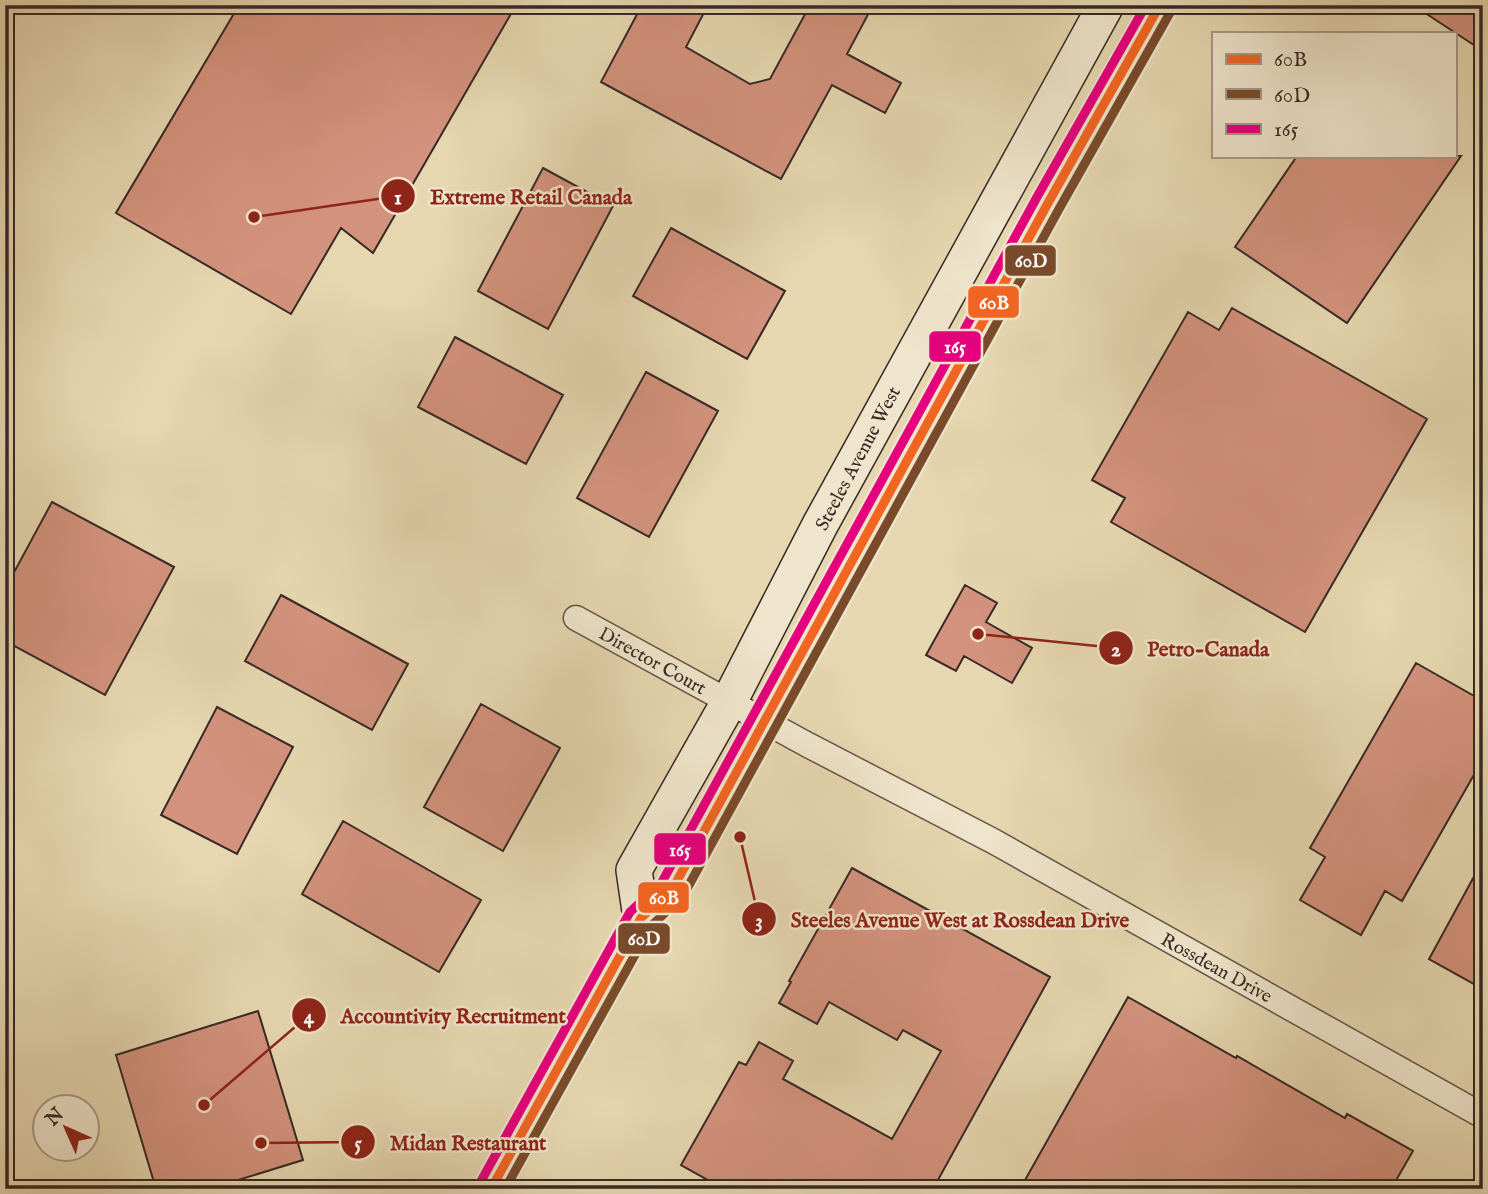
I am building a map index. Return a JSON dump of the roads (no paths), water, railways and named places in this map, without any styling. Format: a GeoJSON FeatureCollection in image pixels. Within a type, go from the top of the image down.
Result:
{"type":"FeatureCollection","features":[{"type":"Feature","properties":{"kind":"main road","name":"Steeles Avenue West"},"geometry":{"type":"LineString","coordinates":[[641,918],[634,870],[729,702],[826,513],[1106,5]]}},
{"type":"Feature","properties":{"kind":"main road"},"geometry":{"type":"LineString","coordinates":[[491,1189],[641,918],[672,890],[1048,203],[1160,5]]}},
{"type":"Feature","properties":{"kind":"street","name":"Director Court"},"geometry":{"type":"LineString","coordinates":[[576,618],[765,721]]}},
{"type":"Feature","properties":{"kind":"street","name":"Rossdean Drive"},"geometry":{"type":"LineString","coordinates":[[765,721],[1005,848],[1483,1116]]}},
{"type":"Feature","properties":{"kind":"place","name":"Extreme Retail Canada"},"geometry":{"type":"Point","coordinates":[254,217]}},
{"type":"Feature","properties":{"kind":"place","name":"Petro-Canada"},"geometry":{"type":"Point","coordinates":[978,634]}},
{"type":"Feature","properties":{"kind":"place","name":"Steeles Avenue West at Rossdean Drive"},"geometry":{"type":"Point","coordinates":[740,837]}},
{"type":"Feature","properties":{"kind":"place","name":"Accountivity Recruitment"},"geometry":{"type":"Point","coordinates":[204,1105]}},
{"type":"Feature","properties":{"kind":"place","name":"Midan Restaurant"},"geometry":{"type":"Point","coordinates":[261,1143]}}]}
